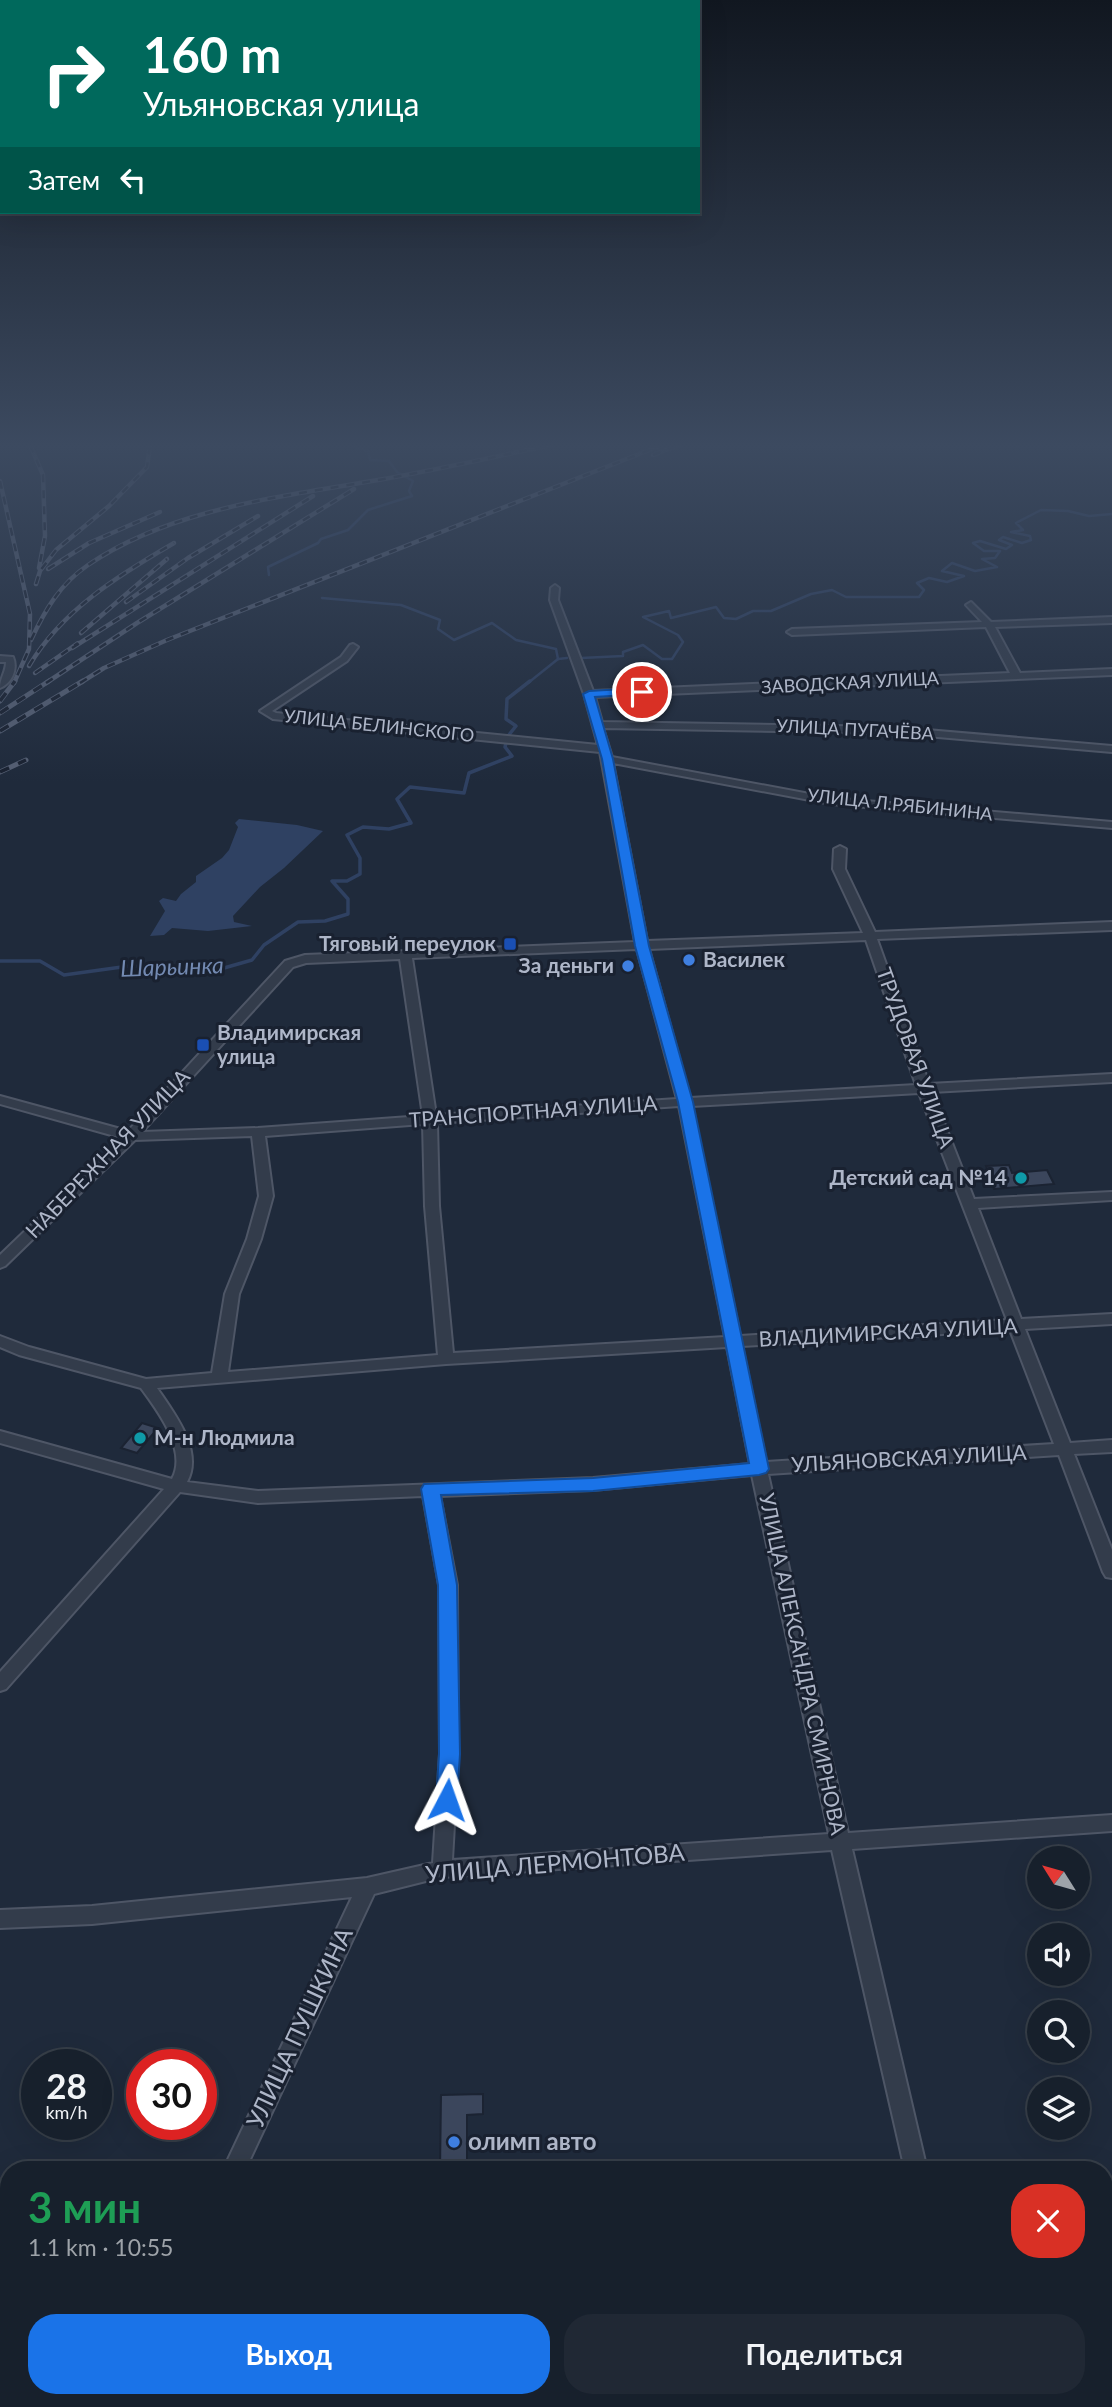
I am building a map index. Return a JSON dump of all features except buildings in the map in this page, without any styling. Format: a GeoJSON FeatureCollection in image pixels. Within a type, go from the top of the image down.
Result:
{"type":"FeatureCollection","features":[{"type":"Feature","properties":{"kind":"street","name":"УЛИЦА АЛЕКСАНДРА СМИРНОВА"},"geometry":{"type":"LineString","coordinates":[[555,588],[554,600],[589,694],[606,754],[642,946],[685,1102],[759,1469],[840,1841],[914,2161]]}},
{"type":"Feature","properties":{"kind":"street"},"geometry":{"type":"LineString","coordinates":[[971,605],[990,626],[1016,676]]}},
{"type":"Feature","properties":{"kind":"street"},"geometry":{"type":"LineString","coordinates":[[792,632],[1112,620]]}},
{"type":"Feature","properties":{"kind":"street","name":"УЛИЦА БЕЛИНСКОГО"},"geometry":{"type":"LineString","coordinates":[[353,648],[344,659],[265,711],[273,716],[606,754]]}},
{"type":"Feature","properties":{"kind":"street"},"geometry":{"type":"LineString","coordinates":[[0,685],[7,679],[11,667],[5,659]]}},
{"type":"Feature","properties":{"kind":"street","name":"ЗАВОДСКАЯ УЛИЦА"},"geometry":{"type":"LineString","coordinates":[[589,694],[1112,673]]}},
{"type":"Feature","properties":{"kind":"street","name":"УЛИЦА ПУГАЧЁВА"},"geometry":{"type":"LineString","coordinates":[[597,725],[892,730],[1112,749]]}},
{"type":"Feature","properties":{"kind":"street","name":"УЛИЦА Л.РЯБИНИНА"},"geometry":{"type":"LineString","coordinates":[[606,754],[831,801],[1112,825]]}},
{"type":"Feature","properties":{"kind":"street","name":"ТРУДОВАЯ УЛИЦА"},"geometry":{"type":"LineString","coordinates":[[840,849],[839,869],[870,935],[924,1088],[1112,1572]]}},
{"type":"Feature","properties":{"kind":"street"},"geometry":{"type":"LineString","coordinates":[[446,1359],[432,1206],[430,1119],[405,954],[1112,926]]}},
{"type":"Feature","properties":{"kind":"street","name":"НАБЕРЕЖНАЯ УЛИЦА"},"geometry":{"type":"LineString","coordinates":[[0,1263],[131,1136],[289,964],[305,959],[405,954]]}},
{"type":"Feature","properties":{"kind":"street","name":"ТРАНСПОРТНАЯ УЛИЦА"},"geometry":{"type":"LineString","coordinates":[[0,1100],[131,1136],[258,1132],[685,1102],[1112,1079]]}},
{"type":"Feature","properties":{"kind":"street"},"geometry":{"type":"LineString","coordinates":[[219,1378],[232,1294],[254,1239],[267,1196],[258,1132]]}},
{"type":"Feature","properties":{"kind":"street"},"geometry":{"type":"LineString","coordinates":[[970,1204],[1112,1196]]}},
{"type":"Feature","properties":{"kind":"street","name":"ВЛАДИМИРСКАЯ УЛИЦА"},"geometry":{"type":"LineString","coordinates":[[0,1341],[24,1351],[146,1384],[446,1359],[1112,1319]]}},
{"type":"Feature","properties":{"kind":"street"},"geometry":{"type":"LineString","coordinates":[[0,1684],[176,1486],[185,1469],[178,1435],[146,1384]]}},
{"type":"Feature","properties":{"kind":"street","name":"УЛЬЯНОВСКАЯ УЛИЦА"},"geometry":{"type":"LineString","coordinates":[[0,1437],[176,1486],[258,1497],[593,1484],[759,1469],[1112,1446]]}},
{"type":"Feature","properties":{"kind":"street"},"geometry":{"type":"LineString","coordinates":[[430,1489],[447,1585],[450,1754],[442,1870]]}},
{"type":"Feature","properties":{"kind":"street","name":"УЛИЦА ЛЕРМОНТОВА"},"geometry":{"type":"LineString","coordinates":[[0,1919],[92,1915],[367,1887],[442,1870],[1112,1823]]}},
{"type":"Feature","properties":{"kind":"street","name":"УЛИЦА ПУШКИНА"},"geometry":{"type":"LineString","coordinates":[[238,2161],[367,1887]]}},
{"type":"Feature","properties":{"kind":"water"},"geometry":{"type":"Polygon","coordinates":[[[239,819],[297,825],[323,831],[260,887],[233,916],[234,922],[252,926],[208,931],[172,928],[164,935],[150,936],[165,911],[159,901],[163,898],[176,901],[196,882],[196,876],[222,858],[229,850],[238,827],[235,823],[239,819]]]}},
{"type":"Feature","properties":{"kind":"waterway","name":"Шарьинка"},"geometry":{"type":"LineString","coordinates":[[269,575],[268,567],[288,557]]}},
{"type":"Feature","properties":{"kind":"waterway"},"geometry":{"type":"LineString","coordinates":[[581,658],[623,656],[623,652],[643,645],[662,659],[672,659],[683,642],[678,635],[643,617],[669,611],[671,618],[716,607],[724,618],[736,619],[753,611],[771,611],[811,594],[832,590],[846,597],[919,597],[924,590],[917,583],[929,578],[947,582],[964,576],[942,571],[952,563],[975,571],[997,567],[982,559],[995,557]]}},
{"type":"Feature","properties":{"kind":"waterway","name":"Шарьинка"},"geometry":{"type":"LineString","coordinates":[[322,598],[401,605],[440,620],[438,629],[454,640],[492,623],[516,640],[556,649],[558,659]]}},
{"type":"Feature","properties":{"kind":"waterway"},"geometry":{"type":"LineString","coordinates":[[558,659],[567,658]]}},
{"type":"Feature","properties":{"kind":"waterway","name":"Шарьинка"},"geometry":{"type":"LineString","coordinates":[[528,683],[558,659]]}},
{"type":"Feature","properties":{"kind":"waterway","name":"Шарьинка"},"geometry":{"type":"LineString","coordinates":[[508,736],[516,726],[506,719],[507,699],[530,681]]}},
{"type":"Feature","properties":{"kind":"waterway","name":"Шарьинка"},"geometry":{"type":"LineString","coordinates":[[0,961],[40,961],[64,975],[129,966],[217,970],[252,960],[264,945],[298,922],[325,921],[348,914],[348,899],[332,881],[347,881],[360,874],[360,858],[347,835],[363,827],[389,829],[411,823],[397,799],[410,787],[464,793],[469,773],[512,756],[505,747],[506,743]]}},
{"type":"Feature","properties":{"kind":"railway"},"geometry":{"type":"LineString","coordinates":[[15,681],[29,649],[30,614],[17,557]]}},
{"type":"Feature","properties":{"kind":"railway"},"geometry":{"type":"LineString","coordinates":[[39,568],[41,557]]}},
{"type":"Feature","properties":{"kind":"railway"},"geometry":{"type":"LineString","coordinates":[[36,584],[40,571],[50,557]]}},
{"type":"Feature","properties":{"kind":"railway"},"geometry":{"type":"LineString","coordinates":[[48,569],[66,557]]}},
{"type":"Feature","properties":{"kind":"railway"},"geometry":{"type":"LineString","coordinates":[[31,640],[54,598],[78,572],[101,557]]}},
{"type":"Feature","properties":{"kind":"railway"},"geometry":{"type":"LineString","coordinates":[[29,666],[42,646],[75,611],[113,581],[151,557]]}},
{"type":"Feature","properties":{"kind":"railway"},"geometry":{"type":"LineString","coordinates":[[126,602],[189,557]]}},
{"type":"Feature","properties":{"kind":"railway"},"geometry":{"type":"LineString","coordinates":[[72,648],[216,557]]}},
{"type":"Feature","properties":{"kind":"railway"},"geometry":{"type":"LineString","coordinates":[[46,683],[243,557]]}},
{"type":"Feature","properties":{"kind":"railway"},"geometry":{"type":"LineString","coordinates":[[80,683],[104,668],[167,640],[377,557]]}},
{"type":"Feature","properties":{"kind":"railway"},"geometry":{"type":"LineString","coordinates":[[81,633],[167,559]]}},
{"type":"Feature","properties":{"kind":"railway"},"geometry":{"type":"LineString","coordinates":[[35,673],[78,643]]}},
{"type":"Feature","properties":{"kind":"railway"},"geometry":{"type":"LineString","coordinates":[[0,701],[15,681]]}},
{"type":"Feature","properties":{"kind":"railway"},"geometry":{"type":"LineString","coordinates":[[0,713],[49,681]]}},
{"type":"Feature","properties":{"kind":"railway"},"geometry":{"type":"LineString","coordinates":[[0,731],[83,681]]}},
{"type":"Feature","properties":{"kind":"railway"},"geometry":{"type":"LineString","coordinates":[[0,772],[26,760]]}},
{"type":"Feature","properties":{"kind":"place","name":"Тяговый переулок"},"geometry":{"type":"Point","coordinates":[510,944]}},
{"type":"Feature","properties":{"kind":"place","name":"Василек"},"geometry":{"type":"Point","coordinates":[689,960]}},
{"type":"Feature","properties":{"kind":"place","name":"За деньги"},"geometry":{"type":"Point","coordinates":[628,966]}},
{"type":"Feature","properties":{"kind":"place","name":"Владимирская улица"},"geometry":{"type":"Point","coordinates":[203,1045]}},
{"type":"Feature","properties":{"kind":"place","name":"Детский сад №14"},"geometry":{"type":"Point","coordinates":[1021,1178]}},
{"type":"Feature","properties":{"kind":"place","name":"М-н Людмила"},"geometry":{"type":"Point","coordinates":[140,1438]}},
{"type":"Feature","properties":{"kind":"place","name":"олимп авто"},"geometry":{"type":"Point","coordinates":[454,2142]}},
{"type":"Feature","properties":{"kind":"route"},"geometry":{"type":"LineString","coordinates":[[447,1800],[450,1754],[447,1585],[430,1489],[593,1484],[759,1469],[685,1102],[642,946],[607,759],[589,694],[642,692]]}}]}
